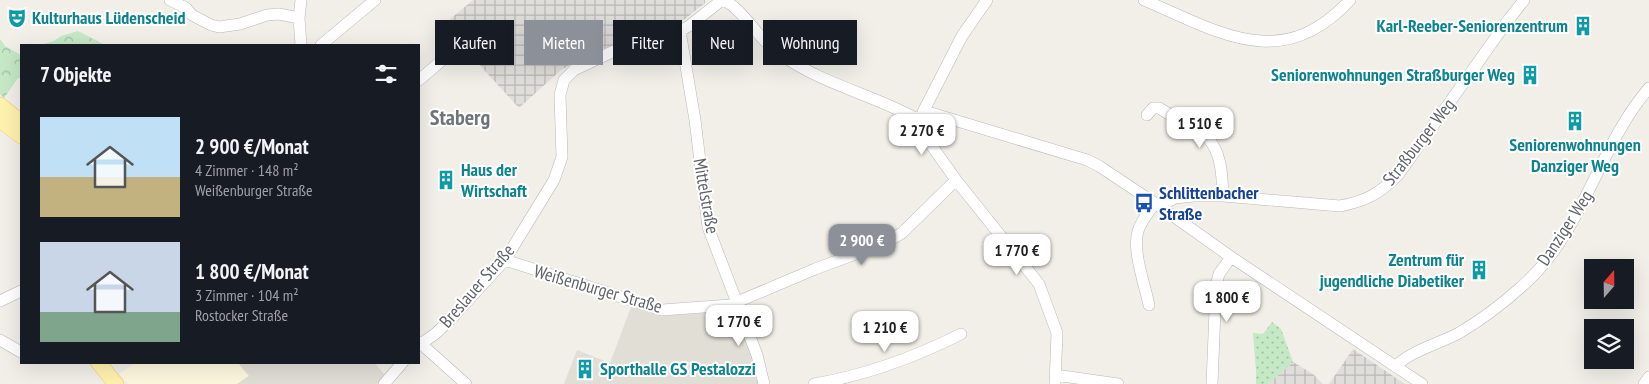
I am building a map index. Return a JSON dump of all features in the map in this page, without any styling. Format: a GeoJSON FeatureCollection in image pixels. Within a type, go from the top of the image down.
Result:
{"type":"FeatureCollection","features":[{"type":"Feature","properties":{"kind":"main road"},"geometry":{"type":"LineString","coordinates":[[0,105],[20,121]]}},
{"type":"Feature","properties":{"kind":"main road"},"geometry":{"type":"LineString","coordinates":[[0,120],[20,135]]}},
{"type":"Feature","properties":{"kind":"main road"},"geometry":{"type":"LineString","coordinates":[[100,364],[116,384]]}},
{"type":"Feature","properties":{"kind":"street"},"geometry":{"type":"LineString","coordinates":[[170,0],[186,8],[192,15],[219,27],[240,24],[267,15],[279,14],[299,18]]}},
{"type":"Feature","properties":{"kind":"street"},"geometry":{"type":"LineString","coordinates":[[301,0],[299,18],[301,44]]}},
{"type":"Feature","properties":{"kind":"street"},"geometry":{"type":"LineString","coordinates":[[321,44],[375,0]]}},
{"type":"Feature","properties":{"kind":"street"},"geometry":{"type":"LineString","coordinates":[[723,0],[734,6],[764,40],[786,58],[832,83],[902,110],[915,118],[931,113],[1088,160],[1099,166],[1231,257],[1422,384]]}},
{"type":"Feature","properties":{"kind":"street","name":"Breslauer Straße"},"geometry":{"type":"LineString","coordinates":[[682,30],[723,0]]}},
{"type":"Feature","properties":{"kind":"street"},"geometry":{"type":"LineString","coordinates":[[987,0],[962,36],[923,112],[927,119],[922,132],[956,180],[1039,284],[1057,333],[1055,380],[1118,384]]}},
{"type":"Feature","properties":{"kind":"street"},"geometry":{"type":"LineString","coordinates":[[1144,0],[1224,34],[1239,39],[1263,42],[1295,37],[1309,32],[1334,16],[1350,0]]}},
{"type":"Feature","properties":{"kind":"street","name":"Straßburger Weg"},"geometry":{"type":"LineString","coordinates":[[1158,206],[1184,196],[1223,196],[1340,206],[1366,199],[1379,192],[1398,175],[1524,0]]}},
{"type":"Feature","properties":{"kind":"street","name":"Mittelstraße"},"geometry":{"type":"LineString","coordinates":[[682,43],[695,120],[708,227],[757,355],[764,384]]}},
{"type":"Feature","properties":{"kind":"street","name":"Breslauer Straße"},"geometry":{"type":"LineString","coordinates":[[420,343],[435,334],[451,319],[505,260],[558,172],[562,157],[560,95],[564,80],[574,70],[613,51]]}},
{"type":"Feature","properties":{"kind":"street"},"geometry":{"type":"LineString","coordinates":[[420,79],[437,65]]}},
{"type":"Feature","properties":{"kind":"street","name":"Danziger Weg"},"geometry":{"type":"LineString","coordinates":[[1396,367],[1405,358],[1442,342],[1474,324],[1523,286],[1537,271],[1569,228],[1634,106],[1649,88]]}},
{"type":"Feature","properties":{"kind":"street"},"geometry":{"type":"LineString","coordinates":[[1147,115],[1151,109],[1159,108],[1207,137],[1218,156],[1223,196]]}},
{"type":"Feature","properties":{"kind":"street","name":"Weißenburger Straße"},"geometry":{"type":"LineString","coordinates":[[505,260],[662,310],[722,306],[890,240],[911,225],[956,180]]}},
{"type":"Feature","properties":{"kind":"street"},"geometry":{"type":"LineString","coordinates":[[1149,305],[1137,241],[1139,228],[1158,206]]}},
{"type":"Feature","properties":{"kind":"street"},"geometry":{"type":"LineString","coordinates":[[1212,384],[1217,282],[1219,274],[1231,257]]}},
{"type":"Feature","properties":{"kind":"street"},"geometry":{"type":"LineString","coordinates":[[0,301],[20,291]]}},
{"type":"Feature","properties":{"kind":"street"},"geometry":{"type":"LineString","coordinates":[[814,384],[844,379],[869,372],[916,356],[961,334]]}},
{"type":"Feature","properties":{"kind":"street"},"geometry":{"type":"LineString","coordinates":[[0,340],[20,351]]}},
{"type":"Feature","properties":{"kind":"street"},"geometry":{"type":"LineString","coordinates":[[420,345],[466,384]]}},
{"type":"Feature","properties":{"kind":"street"},"geometry":{"type":"LineString","coordinates":[[384,384],[401,364]]}},
{"type":"Feature","properties":{"kind":"street"},"geometry":{"type":"LineString","coordinates":[[1644,384],[1649,377]]}},
{"type":"Feature","properties":{"kind":"shaded area"},"geometry":{"type":"Polygon","coordinates":[[[473,0],[705,0],[705,3],[682,21],[613,20],[613,45],[603,49],[603,20],[524,20],[524,65],[570,65],[561,70],[519,108],[480,65],[514,65],[514,20],[449,20],[473,0]]]}},
{"type":"Feature","properties":{"kind":"shaded area"},"geometry":{"type":"Polygon","coordinates":[[[631,307],[661,316],[732,311],[753,353],[759,384],[564,384],[577,350],[610,363],[631,307]]]}},
{"type":"Feature","properties":{"kind":"shaded area"},"geometry":{"type":"Polygon","coordinates":[[[1353,349],[1359,353],[1405,384],[1329,384],[1353,349]]]}},
{"type":"Feature","properties":{"kind":"shaded area"},"geometry":{"type":"Polygon","coordinates":[[[1293,362],[1313,374],[1323,384],[1268,384],[1293,362]]]}},
{"type":"Feature","properties":{"kind":"shaded area"},"geometry":{"type":"Polygon","coordinates":[[[134,364],[240,364],[249,376],[237,384],[128,384],[119,374],[134,364]]]}},
{"type":"Feature","properties":{"kind":"shaded area"},"geometry":{"type":"Polygon","coordinates":[[[239,364],[376,364],[384,374],[377,384],[237,384],[249,376],[239,364]]]}},
{"type":"Feature","properties":{"kind":"green space"},"geometry":{"type":"Polygon","coordinates":[[[78,31],[103,44],[44,44],[78,31]]]}},
{"type":"Feature","properties":{"kind":"green space"},"geometry":{"type":"Polygon","coordinates":[[[0,39],[5,46],[20,54],[20,78],[18,78],[4,98],[0,94],[0,39]]]}},
{"type":"Feature","properties":{"kind":"green space"},"geometry":{"type":"Polygon","coordinates":[[[1272,322],[1281,329],[1293,362],[1268,384],[1256,384],[1253,333],[1263,334],[1272,322]]]}},
{"type":"Feature","properties":{"kind":"place","name":"Kulturhaus Lüdenscheid"},"geometry":{"type":"Point","coordinates":[17,18]}},
{"type":"Feature","properties":{"kind":"place","name":"Karl-Reeber-Seniorenzentrum"},"geometry":{"type":"Point","coordinates":[1583,26]}},
{"type":"Feature","properties":{"kind":"place","name":"Seniorenwohnungen Straßburger Weg"},"geometry":{"type":"Point","coordinates":[1530,75]}},
{"type":"Feature","properties":{"kind":"place","name":"Seniorenwohnungen Danziger Weg"},"geometry":{"type":"Point","coordinates":[1575,121]}},
{"type":"Feature","properties":{"kind":"place","name":"Haus der Wirtschaft"},"geometry":{"type":"Point","coordinates":[446,180]}},
{"type":"Feature","properties":{"kind":"place","name":"Schlittenbacher Straße"},"geometry":{"type":"Point","coordinates":[1144,203]}},
{"type":"Feature","properties":{"kind":"place","name":"Zentrum für jugendliche Diabetiker"},"geometry":{"type":"Point","coordinates":[1479,270]}},
{"type":"Feature","properties":{"kind":"place","name":"Sporthalle GS Pestalozzi"},"geometry":{"type":"Point","coordinates":[585,369]}},
{"type":"Feature","properties":{"kind":"district","name":"Staberg"},"geometry":{"type":"Point","coordinates":[460,117]}}]}
